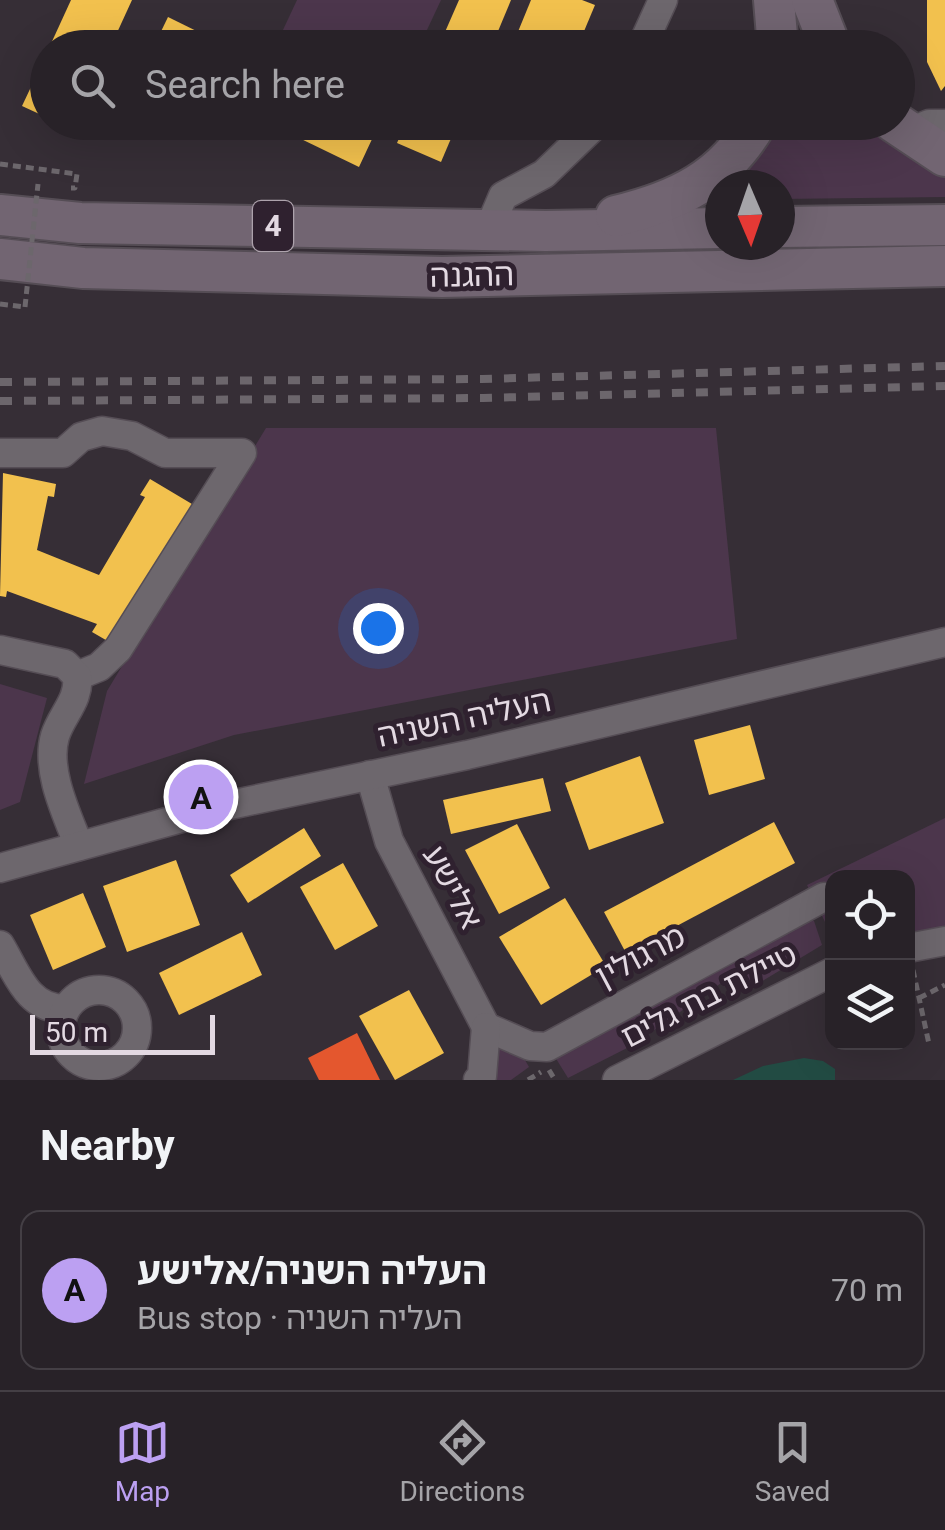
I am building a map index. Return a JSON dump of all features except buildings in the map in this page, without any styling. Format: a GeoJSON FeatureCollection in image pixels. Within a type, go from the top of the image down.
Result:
{"type":"FeatureCollection","features":[{"type":"Feature","properties":{"kind":"highway"},"geometry":{"type":"LineString","coordinates":[[774,0],[776,30]]}},
{"type":"Feature","properties":{"kind":"highway"},"geometry":{"type":"LineString","coordinates":[[812,0],[824,30]]}},
{"type":"Feature","properties":{"kind":"highway"},"geometry":{"type":"LineString","coordinates":[[915,126],[945,156]]}},
{"type":"Feature","properties":{"kind":"highway"},"geometry":{"type":"LineString","coordinates":[[546,231],[684,196],[728,164],[745,140]]}},
{"type":"Feature","properties":{"kind":"highway","name":"ההגנה"},"geometry":{"type":"LineString","coordinates":[[0,215],[80,223],[546,231],[705,228]]}},
{"type":"Feature","properties":{"kind":"highway"},"geometry":{"type":"LineString","coordinates":[[795,227],[945,225]]}},
{"type":"Feature","properties":{"kind":"highway","name":"ההגנה"},"geometry":{"type":"LineString","coordinates":[[0,259],[83,268],[442,277],[945,266]]}},
{"type":"Feature","properties":{"kind":"highway"},"geometry":{"type":"LineString","coordinates":[[442,277],[945,293]]}},
{"type":"Feature","properties":{"kind":"street"},"geometry":{"type":"LineString","coordinates":[[649,30],[663,0]]}},
{"type":"Feature","properties":{"kind":"street"},"geometry":{"type":"LineString","coordinates":[[489,230],[503,196],[544,174],[579,140]]}},
{"type":"Feature","properties":{"kind":"street"},"geometry":{"type":"LineString","coordinates":[[0,453],[63,453],[81,438],[102,431],[132,436],[165,453],[242,453],[118,649],[99,667],[77,676]]}},
{"type":"Feature","properties":{"kind":"street","name":"העליה השניה"},"geometry":{"type":"LineString","coordinates":[[0,868],[224,806],[945,642]]}},
{"type":"Feature","properties":{"kind":"street"},"geometry":{"type":"LineString","coordinates":[[0,650],[66,664],[77,676]]}},
{"type":"Feature","properties":{"kind":"street"},"geometry":{"type":"LineString","coordinates":[[77,676],[73,702],[55,737],[53,757],[79,846]]}},
{"type":"Feature","properties":{"kind":"street","name":"אלישע"},"geometry":{"type":"LineString","coordinates":[[370,775],[389,841],[486,1027]]}},
{"type":"Feature","properties":{"kind":"street","name":"מרגולין"},"geometry":{"type":"LineString","coordinates":[[486,1027],[530,1046],[547,1047],[824,897]]}},
{"type":"Feature","properties":{"kind":"street"},"geometry":{"type":"LineString","coordinates":[[915,947],[945,941]]}},
{"type":"Feature","properties":{"kind":"street"},"geometry":{"type":"LineString","coordinates":[[0,945],[32,1000],[50,1009],[64,1010],[90,991],[106,990],[132,1008],[137,1036],[119,1071],[94,1065],[70,1052],[61,1026],[64,1010]]}},
{"type":"Feature","properties":{"kind":"street","name":"טיילת בת גלים"},"geometry":{"type":"LineString","coordinates":[[617,1080],[825,976]]}},
{"type":"Feature","properties":{"kind":"street"},"geometry":{"type":"LineString","coordinates":[[478,1080],[482,1076],[486,1027]]}},
{"type":"Feature","properties":{"kind":"path"},"geometry":{"type":"LineString","coordinates":[[0,164],[78,174],[75,188],[38,184],[25,306],[0,304]]}},
{"type":"Feature","properties":{"kind":"path"},"geometry":{"type":"LineString","coordinates":[[911,960],[929,1044]]}},
{"type":"Feature","properties":{"kind":"path"},"geometry":{"type":"LineString","coordinates":[[919,998],[945,986]]}},
{"type":"Feature","properties":{"kind":"shaded area"},"geometry":{"type":"Polygon","coordinates":[[[297,0],[441,0],[427,30],[283,30],[297,0]]]}},
{"type":"Feature","properties":{"kind":"shaded area"},"geometry":{"type":"Polygon","coordinates":[[[751,140],[903,140],[945,167],[945,197],[795,199],[795,170],[720,170],[751,140]]]}},
{"type":"Feature","properties":{"kind":"shaded area"},"geometry":{"type":"Polygon","coordinates":[[[705,185],[705,200],[688,201],[705,185]]]}},
{"type":"Feature","properties":{"kind":"shaded area"},"geometry":{"type":"Polygon","coordinates":[[[266,428],[716,428],[737,639],[234,735],[84,784],[107,691],[266,428]]]}},
{"type":"Feature","properties":{"kind":"shaded area"},"geometry":{"type":"Polygon","coordinates":[[[0,684],[47,698],[20,802],[0,810],[0,684]]]}},
{"type":"Feature","properties":{"kind":"shaded area"},"geometry":{"type":"Polygon","coordinates":[[[945,818],[945,950],[915,958],[915,870],[838,870],[945,818]]]}},
{"type":"Feature","properties":{"kind":"shaded area"},"geometry":{"type":"Polygon","coordinates":[[[825,876],[825,922],[807,885],[825,876]]]}},
{"type":"Feature","properties":{"kind":"shaded area"},"geometry":{"type":"Polygon","coordinates":[[[802,917],[814,921],[822,945],[754,986],[742,979],[727,979],[633,1045],[568,1078],[555,1057],[802,917]]]}},
{"type":"Feature","properties":{"kind":"shaded area"},"geometry":{"type":"Polygon","coordinates":[[[499,1047],[525,1060],[529,1067],[511,1080],[494,1080],[494,1049],[499,1047]]]}},
{"type":"Feature","properties":{"kind":"shaded area"},"geometry":{"type":"Polygon","coordinates":[[[804,1058],[823,1061],[835,1069],[835,1080],[733,1080],[763,1066],[804,1058]]]}},
{"type":"Feature","properties":{"kind":"railway"},"geometry":{"type":"LineString","coordinates":[[0,382],[482,379],[945,366]]}},
{"type":"Feature","properties":{"kind":"railway"},"geometry":{"type":"LineString","coordinates":[[0,401],[483,398],[945,386]]}},
{"type":"Feature","properties":{"kind":"place","name":"העליה השניה/אלישע"},"geometry":{"type":"Point","coordinates":[201,797]}}]}
